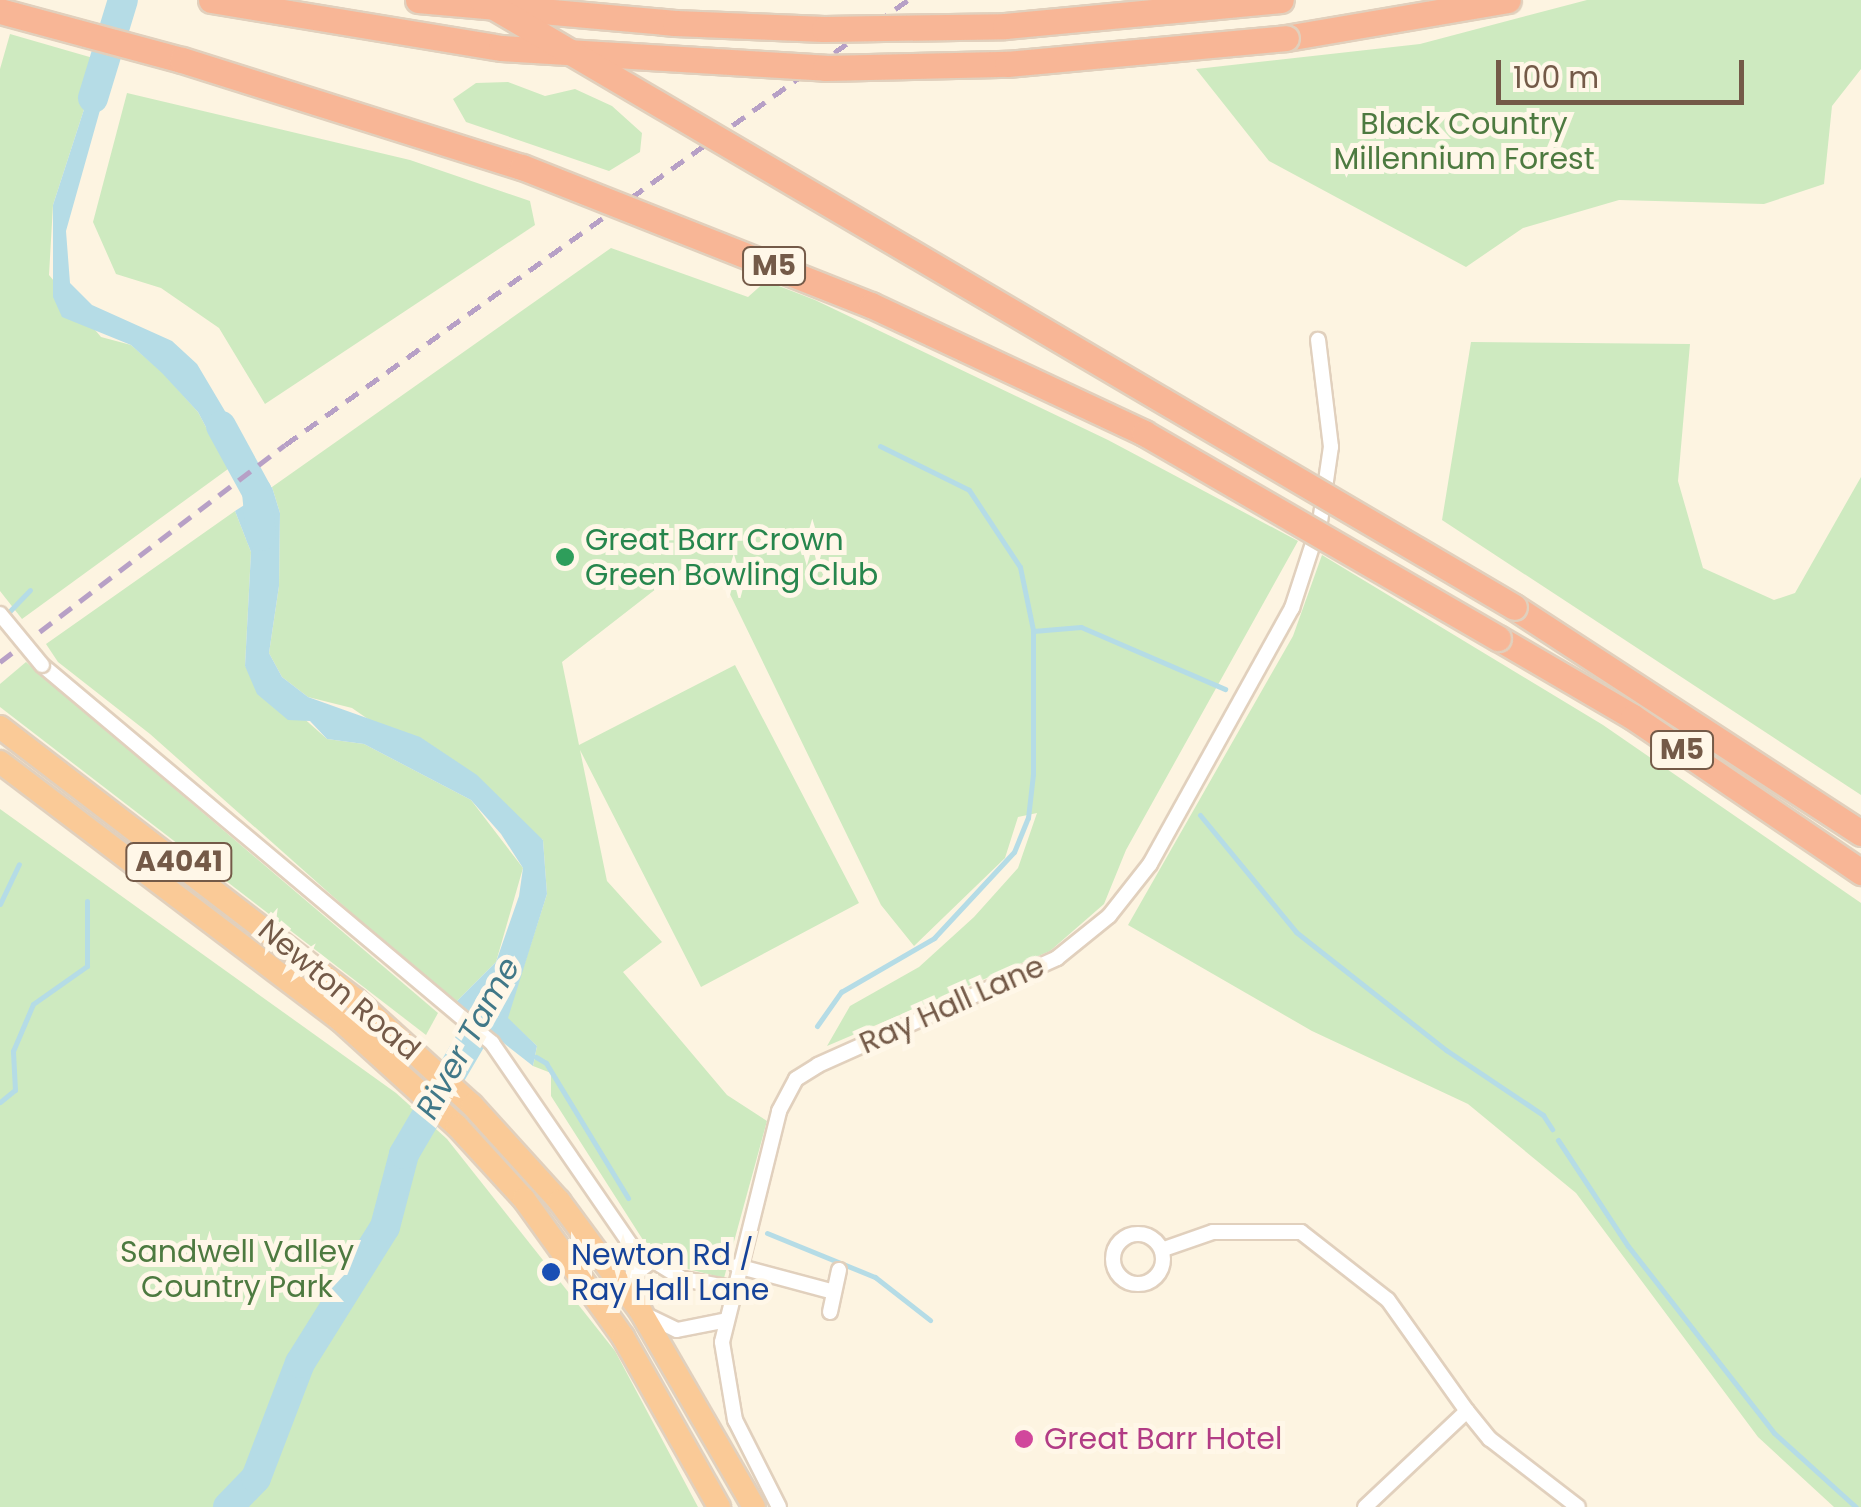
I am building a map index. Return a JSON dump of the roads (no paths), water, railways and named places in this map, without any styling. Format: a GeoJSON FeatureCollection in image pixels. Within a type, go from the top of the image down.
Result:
{"type":"FeatureCollection","features":[{"type":"Feature","properties":{"kind":"highway"},"geometry":{"type":"LineString","coordinates":[[211,0],[500,48],[807,67],[1008,64],[1286,38],[1508,0]]}},
{"type":"Feature","properties":{"kind":"highway"},"geometry":{"type":"LineString","coordinates":[[418,0],[675,24],[824,29],[1005,26],[1281,0]]}},
{"type":"Feature","properties":{"kind":"highway","name":"M5"},"geometry":{"type":"LineString","coordinates":[[482,0],[1514,607],[1861,833]]}},
{"type":"Feature","properties":{"kind":"highway","name":"M5"},"geometry":{"type":"LineString","coordinates":[[0,11],[182,60],[522,167],[871,305],[1144,433],[1633,717],[1861,872]]}},
{"type":"Feature","properties":{"kind":"highway","name":"Newton Road"},"geometry":{"type":"LineString","coordinates":[[0,727],[356,1000],[472,1105],[559,1201],[641,1312],[754,1507]]}},
{"type":"Feature","properties":{"kind":"highway","name":"Newton Road"},"geometry":{"type":"LineString","coordinates":[[0,762],[169,885],[406,1078],[457,1126],[524,1199],[623,1337],[719,1507]]}},
{"type":"Feature","properties":{"kind":"street"},"geometry":{"type":"LineString","coordinates":[[0,11],[3,0]]}},
{"type":"Feature","properties":{"kind":"street","name":"Ray Hall Lane"},"geometry":{"type":"LineString","coordinates":[[723,1321],[779,1111],[796,1079],[1057,958],[1109,916],[1150,864],[1292,608],[1320,522],[1331,447],[1318,340]]}},
{"type":"Feature","properties":{"kind":"street"},"geometry":{"type":"LineString","coordinates":[[0,614],[42,665],[492,1043],[514,1065],[618,1231],[650,1262],[682,1280],[732,1288]]}},
{"type":"Feature","properties":{"kind":"street"},"geometry":{"type":"LineString","coordinates":[[1164,1249],[1213,1232],[1301,1232],[1388,1300],[1490,1439],[1578,1507]]}},
{"type":"Feature","properties":{"kind":"street"},"geometry":{"type":"LineString","coordinates":[[621,1285],[650,1262]]}},
{"type":"Feature","properties":{"kind":"street"},"geometry":{"type":"LineString","coordinates":[[737,1266],[834,1292]]}},
{"type":"Feature","properties":{"kind":"street"},"geometry":{"type":"LineString","coordinates":[[830,1312],[839,1270]]}},
{"type":"Feature","properties":{"kind":"street"},"geometry":{"type":"LineString","coordinates":[[641,1312],[677,1330],[723,1321],[725,1382],[735,1420],[779,1507]]}},
{"type":"Feature","properties":{"kind":"street"},"geometry":{"type":"LineString","coordinates":[[1365,1507],[1468,1411]]}},
{"type":"Feature","properties":{"kind":"water"},"geometry":{"type":"Polygon","coordinates":[[[100,60],[113,64],[66,231],[70,283],[92,305],[172,341],[197,364],[251,455],[228,469],[198,412],[162,373],[131,345],[62,317],[53,297],[53,205],[100,60]]]}},
{"type":"Feature","properties":{"kind":"water"},"geometry":{"type":"Polygon","coordinates":[[[272,487],[280,513],[279,586],[269,653],[282,677],[308,697],[420,737],[477,775],[543,840],[547,894],[508,1018],[537,1046],[533,1066],[454,1004],[496,962],[519,896],[523,868],[501,834],[471,800],[364,744],[327,739],[310,721],[288,720],[257,694],[245,666],[251,552],[235,511],[272,487]]]}},
{"type":"Feature","properties":{"kind":"waterway","name":"River Tame"},"geometry":{"type":"LineString","coordinates":[[93,98],[123,0]]}},
{"type":"Feature","properties":{"kind":"waterway","name":"River Tame"},"geometry":{"type":"LineString","coordinates":[[221,426],[257,492],[261,536]]}},
{"type":"Feature","properties":{"kind":"waterway"},"geometry":{"type":"LineString","coordinates":[[880,446],[969,490],[1020,567],[1033,630]]}},
{"type":"Feature","properties":{"kind":"waterway"},"geometry":{"type":"LineString","coordinates":[[5,616],[30,590]]}},
{"type":"Feature","properties":{"kind":"waterway"},"geometry":{"type":"LineString","coordinates":[[817,1026],[841,992],[934,938],[1014,852],[1028,818],[1033,774],[1033,631],[1081,627],[1225,689]]}},
{"type":"Feature","properties":{"kind":"waterway"},"geometry":{"type":"LineString","coordinates":[[1200,815],[1296,932],[1446,1050],[1543,1115],[1552,1129]]}},
{"type":"Feature","properties":{"kind":"waterway"},"geometry":{"type":"LineString","coordinates":[[0,904],[19,864]]}},
{"type":"Feature","properties":{"kind":"waterway"},"geometry":{"type":"LineString","coordinates":[[0,1102],[15,1090],[13,1051],[33,1004],[87,966],[87,901]]}},
{"type":"Feature","properties":{"kind":"waterway","name":"River Tame"},"geometry":{"type":"LineString","coordinates":[[228,1507],[256,1478],[300,1363],[385,1227],[404,1154],[493,1002]]}},
{"type":"Feature","properties":{"kind":"waterway"},"geometry":{"type":"LineString","coordinates":[[536,1057],[546,1063],[628,1198]]}},
{"type":"Feature","properties":{"kind":"waterway"},"geometry":{"type":"LineString","coordinates":[[1558,1140],[1628,1246],[1774,1433],[1856,1507]]}},
{"type":"Feature","properties":{"kind":"waterway"},"geometry":{"type":"LineString","coordinates":[[767,1233],[875,1277],[930,1320]]}},
{"type":"Feature","properties":{"kind":"railway"},"geometry":{"type":"LineString","coordinates":[[0,662],[285,445],[908,0]]}},
{"type":"Feature","properties":{"kind":"place","name":"Great Barr Crown Green Bowling Club"},"geometry":{"type":"Point","coordinates":[565,557]}},
{"type":"Feature","properties":{"kind":"place","name":"Newton Rd / Ray Hall Lane"},"geometry":{"type":"Point","coordinates":[551,1272]}},
{"type":"Feature","properties":{"kind":"place","name":"Great Barr Hotel"},"geometry":{"type":"Point","coordinates":[1024,1439]}},
{"type":"Feature","properties":{"kind":"park label","name":"Black Country Millennium Forest"},"geometry":{"type":"Point","coordinates":[1464,141]}},
{"type":"Feature","properties":{"kind":"park label","name":"Sandwell Valley Country Park"},"geometry":{"type":"Point","coordinates":[237,1269]}}]}
